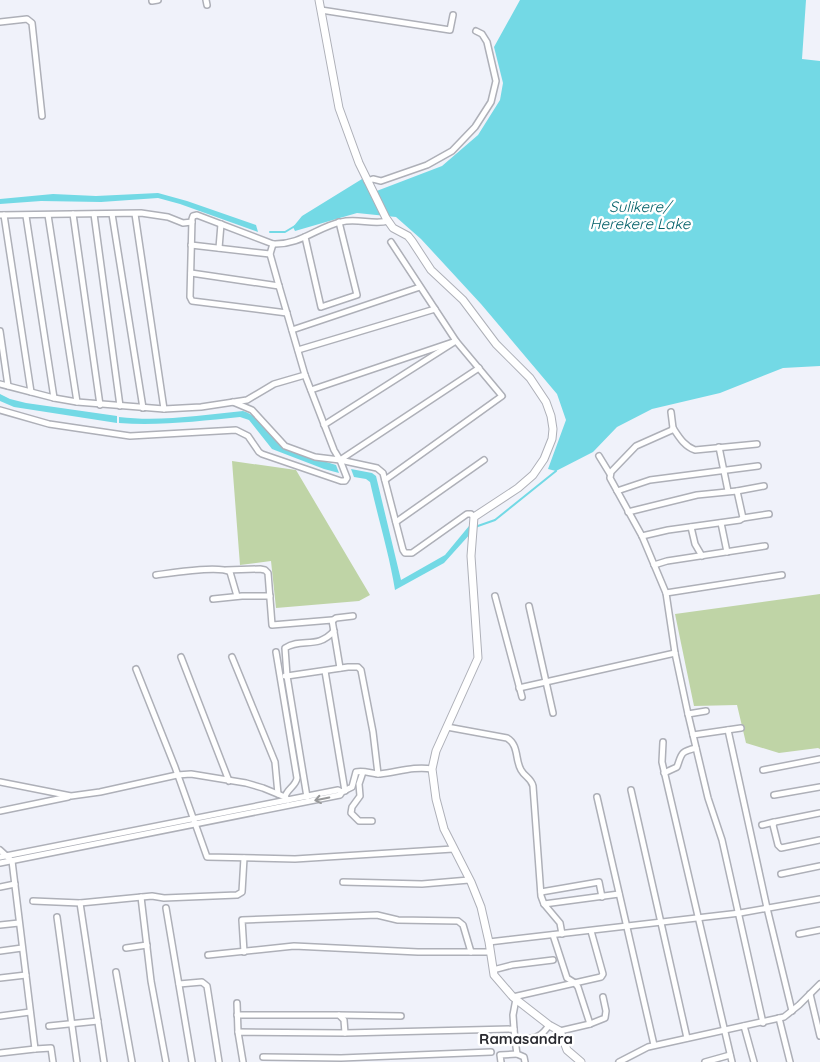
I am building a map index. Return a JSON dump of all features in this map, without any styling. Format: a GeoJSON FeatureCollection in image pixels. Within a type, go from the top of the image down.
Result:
{"type":"FeatureCollection","features":[{"type":"Feature","properties":{"kind":"street"},"geometry":{"type":"LineString","coordinates":[[319,0],[339,108],[359,163],[387,219],[393,228],[412,241],[431,270],[463,300],[496,344],[530,378],[546,402],[551,416],[553,428],[550,444],[544,459],[533,475],[474,521]]}},
{"type":"Feature","properties":{"kind":"street"},"geometry":{"type":"LineString","coordinates":[[321,10],[450,30],[453,15]]}},
{"type":"Feature","properties":{"kind":"street"},"geometry":{"type":"LineString","coordinates":[[0,22],[24,19],[30,20],[32,23],[42,116]]}},
{"type":"Feature","properties":{"kind":"street"},"geometry":{"type":"LineString","coordinates":[[368,182],[373,179],[381,181],[427,165],[452,151],[476,127],[491,102],[496,82],[486,42],[482,34],[476,31]]}},
{"type":"Feature","properties":{"kind":"street"},"geometry":{"type":"LineString","coordinates":[[73,214],[100,405]]}},
{"type":"Feature","properties":{"kind":"street"},"geometry":{"type":"LineString","coordinates":[[94,214],[120,406]]}},
{"type":"Feature","properties":{"kind":"street"},"geometry":{"type":"LineString","coordinates":[[112,214],[143,408]]}},
{"type":"Feature","properties":{"kind":"street"},"geometry":{"type":"LineString","coordinates":[[135,214],[164,409]]}},
{"type":"Feature","properties":{"kind":"street"},"geometry":{"type":"LineString","coordinates":[[31,392],[2,215],[135,214],[168,217],[183,223],[192,222]]}},
{"type":"Feature","properties":{"kind":"street"},"geometry":{"type":"LineString","coordinates":[[48,215],[77,402]]}},
{"type":"Feature","properties":{"kind":"street"},"geometry":{"type":"LineString","coordinates":[[287,314],[193,302],[190,297],[192,217],[197,215],[273,244],[306,238],[339,222],[361,220],[382,222],[387,219]]}},
{"type":"Feature","properties":{"kind":"street"},"geometry":{"type":"LineString","coordinates":[[26,216],[54,398]]}},
{"type":"Feature","properties":{"kind":"street"},"geometry":{"type":"LineString","coordinates":[[306,238],[321,307],[357,295],[339,222]]}},
{"type":"Feature","properties":{"kind":"street"},"geometry":{"type":"LineString","coordinates":[[219,248],[221,224]]}},
{"type":"Feature","properties":{"kind":"street"},"geometry":{"type":"LineString","coordinates":[[385,480],[502,396],[456,341],[391,242]]}},
{"type":"Feature","properties":{"kind":"street"},"geometry":{"type":"LineString","coordinates":[[0,410],[49,424],[130,436],[236,430],[245,433],[262,454],[345,481],[347,478],[324,426],[287,314],[270,254],[273,244]]}},
{"type":"Feature","properties":{"kind":"street"},"geometry":{"type":"LineString","coordinates":[[191,245],[270,254]]}},
{"type":"Feature","properties":{"kind":"street"},"geometry":{"type":"LineString","coordinates":[[190,273],[279,286]]}},
{"type":"Feature","properties":{"kind":"street"},"geometry":{"type":"LineString","coordinates":[[292,330],[420,287]]}},
{"type":"Feature","properties":{"kind":"street"},"geometry":{"type":"LineString","coordinates":[[298,350],[435,309]]}},
{"type":"Feature","properties":{"kind":"street"},"geometry":{"type":"LineString","coordinates":[[0,331],[8,386]]}},
{"type":"Feature","properties":{"kind":"street"},"geometry":{"type":"LineString","coordinates":[[311,390],[456,341]]}},
{"type":"Feature","properties":{"kind":"street"},"geometry":{"type":"LineString","coordinates":[[324,426],[456,341]]}},
{"type":"Feature","properties":{"kind":"street"},"geometry":{"type":"LineString","coordinates":[[340,460],[479,368]]}},
{"type":"Feature","properties":{"kind":"street"},"geometry":{"type":"LineString","coordinates":[[0,384],[77,402],[164,409],[201,407],[247,400],[274,384],[306,375]]}},
{"type":"Feature","properties":{"kind":"street"},"geometry":{"type":"LineString","coordinates":[[232,402],[252,410],[285,446],[315,457],[377,468],[383,474],[402,550],[406,553],[410,554],[467,514],[471,514],[474,521],[471,556],[478,658],[436,751],[432,769],[436,799],[444,829],[481,907],[496,980],[549,1026],[560,1031],[590,1024],[605,1018],[603,997]]}},
{"type":"Feature","properties":{"kind":"street"},"geometry":{"type":"LineString","coordinates":[[671,412],[674,428],[682,441],[695,450],[757,444]]}},
{"type":"Feature","properties":{"kind":"street"},"geometry":{"type":"LineString","coordinates":[[610,474],[636,446],[674,428]]}},
{"type":"Feature","properties":{"kind":"street"},"geometry":{"type":"LineString","coordinates":[[719,448],[728,491]]}},
{"type":"Feature","properties":{"kind":"street"},"geometry":{"type":"LineString","coordinates":[[599,456],[642,536],[666,593],[675,654],[688,714],[708,798],[722,840],[740,913],[763,1022]]}},
{"type":"Feature","properties":{"kind":"street"},"geometry":{"type":"LineString","coordinates":[[396,522],[484,460]]}},
{"type":"Feature","properties":{"kind":"street"},"geometry":{"type":"LineString","coordinates":[[617,491],[650,480],[723,469],[758,466]]}},
{"type":"Feature","properties":{"kind":"street"},"geometry":{"type":"LineString","coordinates":[[628,512],[697,495],[764,486]]}},
{"type":"Feature","properties":{"kind":"street"},"geometry":{"type":"LineString","coordinates":[[737,491],[742,518]]}},
{"type":"Feature","properties":{"kind":"street"},"geometry":{"type":"LineString","coordinates":[[642,536],[769,514]]}},
{"type":"Feature","properties":{"kind":"street"},"geometry":{"type":"LineString","coordinates":[[721,523],[727,552]]}},
{"type":"Feature","properties":{"kind":"street"},"geometry":{"type":"LineString","coordinates":[[691,527],[695,544],[702,556]]}},
{"type":"Feature","properties":{"kind":"street"},"geometry":{"type":"LineString","coordinates":[[654,565],[667,561],[765,546]]}},
{"type":"Feature","properties":{"kind":"street"},"geometry":{"type":"LineString","coordinates":[[156,575],[198,570],[265,570],[268,573],[272,625],[330,619],[332,621],[336,618],[353,616]]}},
{"type":"Feature","properties":{"kind":"street"},"geometry":{"type":"LineString","coordinates":[[226,570],[230,572],[237,596]]}},
{"type":"Feature","properties":{"kind":"street"},"geometry":{"type":"LineString","coordinates":[[666,593],[782,575]]}},
{"type":"Feature","properties":{"kind":"street"},"geometry":{"type":"LineString","coordinates":[[213,598],[270,596]]}},
{"type":"Feature","properties":{"kind":"street"},"geometry":{"type":"LineString","coordinates":[[495,596],[522,697]]}},
{"type":"Feature","properties":{"kind":"street"},"geometry":{"type":"LineString","coordinates":[[528,606],[553,713]]}},
{"type":"Feature","properties":{"kind":"street"},"geometry":{"type":"LineString","coordinates":[[332,621],[340,668]]}},
{"type":"Feature","properties":{"kind":"street"},"geometry":{"type":"LineString","coordinates":[[307,797],[285,648],[290,645],[323,641],[334,631]]}},
{"type":"Feature","properties":{"kind":"street"},"geometry":{"type":"LineString","coordinates":[[276,652],[297,778],[287,791],[286,799]]}},
{"type":"Feature","properties":{"kind":"street"},"geometry":{"type":"LineString","coordinates":[[520,688],[675,654]]}},
{"type":"Feature","properties":{"kind":"street"},"geometry":{"type":"LineString","coordinates":[[182,657],[229,781]]}},
{"type":"Feature","properties":{"kind":"street"},"geometry":{"type":"LineString","coordinates":[[232,657],[275,762],[278,794]]}},
{"type":"Feature","properties":{"kind":"street"},"geometry":{"type":"LineString","coordinates":[[280,677],[340,668],[358,668],[362,672],[373,732],[378,774]]}},
{"type":"Feature","properties":{"kind":"street"},"geometry":{"type":"LineString","coordinates":[[136,669],[207,857],[295,859],[453,849]]}},
{"type":"Feature","properties":{"kind":"street"},"geometry":{"type":"LineString","coordinates":[[325,671],[343,792]]}},
{"type":"Feature","properties":{"kind":"street"},"geometry":{"type":"LineString","coordinates":[[688,714],[706,711]]}},
{"type":"Feature","properties":{"kind":"street"},"geometry":{"type":"LineString","coordinates":[[447,727],[507,738],[512,742],[520,769],[531,780],[533,786],[541,892],[544,904],[560,923],[562,934]]}},
{"type":"Feature","properties":{"kind":"street"},"geometry":{"type":"LineString","coordinates":[[693,735],[741,728]]}},
{"type":"Feature","properties":{"kind":"street"},"geometry":{"type":"LineString","coordinates":[[728,730],[767,908],[792,1011]]}},
{"type":"Feature","properties":{"kind":"street"},"geometry":{"type":"LineString","coordinates":[[663,742],[662,762],[664,773],[732,1062]]}},
{"type":"Feature","properties":{"kind":"street"},"geometry":{"type":"LineString","coordinates":[[664,773],[677,767],[680,754],[696,748]]}},
{"type":"Feature","properties":{"kind":"street"},"geometry":{"type":"LineString","coordinates":[[763,770],[820,760]]}},
{"type":"Feature","properties":{"kind":"street"},"geometry":{"type":"LineString","coordinates":[[0,857],[340,795],[352,787],[356,772],[378,774],[416,768],[432,769]]}},
{"type":"Feature","properties":{"kind":"street"},"geometry":{"type":"LineString","coordinates":[[363,772],[359,784],[360,796],[352,807],[352,813],[359,821],[372,821]]}},
{"type":"Feature","properties":{"kind":"street"},"geometry":{"type":"LineString","coordinates":[[0,811],[177,775],[191,774],[263,788],[286,799]]}},
{"type":"Feature","properties":{"kind":"street"},"geometry":{"type":"LineString","coordinates":[[0,782],[71,796]]}},
{"type":"Feature","properties":{"kind":"street"},"geometry":{"type":"LineString","coordinates":[[774,795],[820,787]]}},
{"type":"Feature","properties":{"kind":"street"},"geometry":{"type":"LineString","coordinates":[[0,864],[194,822],[286,799],[307,797],[338,790],[343,792]]}},
{"type":"Feature","properties":{"kind":"street"},"geometry":{"type":"LineString","coordinates":[[631,790],[687,1038]]}},
{"type":"Feature","properties":{"kind":"street"},"geometry":{"type":"LineString","coordinates":[[597,797],[654,1045]]}},
{"type":"Feature","properties":{"kind":"street"},"geometry":{"type":"LineString","coordinates":[[762,825],[820,813]]}},
{"type":"Feature","properties":{"kind":"street"},"geometry":{"type":"LineString","coordinates":[[775,822],[773,825],[778,845],[781,848],[820,840]]}},
{"type":"Feature","properties":{"kind":"street"},"geometry":{"type":"LineString","coordinates":[[0,850],[12,861],[35,1049]]}},
{"type":"Feature","properties":{"kind":"street"},"geometry":{"type":"LineString","coordinates":[[33,901],[80,903],[140,897],[239,895],[242,892],[244,858]]}},
{"type":"Feature","properties":{"kind":"street"},"geometry":{"type":"LineString","coordinates":[[781,874],[820,866]]}},
{"type":"Feature","properties":{"kind":"street"},"geometry":{"type":"LineString","coordinates":[[343,882],[422,884],[469,880]]}},
{"type":"Feature","properties":{"kind":"street"},"geometry":{"type":"LineString","coordinates":[[541,892],[599,882],[602,896]]}},
{"type":"Feature","properties":{"kind":"street"},"geometry":{"type":"LineString","coordinates":[[0,887],[15,884]]}},
{"type":"Feature","properties":{"kind":"street"},"geometry":{"type":"LineString","coordinates":[[544,904],[619,894]]}},
{"type":"Feature","properties":{"kind":"street"},"geometry":{"type":"LineString","coordinates":[[140,897],[166,1062]]}},
{"type":"Feature","properties":{"kind":"street"},"geometry":{"type":"LineString","coordinates":[[489,942],[740,913],[820,898]]}},
{"type":"Feature","properties":{"kind":"street"},"geometry":{"type":"LineString","coordinates":[[80,903],[104,1062]]}},
{"type":"Feature","properties":{"kind":"street"},"geometry":{"type":"LineString","coordinates":[[166,908],[192,1062]]}},
{"type":"Feature","properties":{"kind":"street"},"geometry":{"type":"LineString","coordinates":[[244,952],[242,920],[377,915],[398,920],[460,922],[463,925],[471,952]]}},
{"type":"Feature","properties":{"kind":"street"},"geometry":{"type":"LineString","coordinates":[[57,917],[77,1062]]}},
{"type":"Feature","properties":{"kind":"street"},"geometry":{"type":"LineString","coordinates":[[0,925],[20,923]]}},
{"type":"Feature","properties":{"kind":"street"},"geometry":{"type":"LineString","coordinates":[[799,934],[820,930]]}},
{"type":"Feature","properties":{"kind":"street"},"geometry":{"type":"LineString","coordinates":[[515,998],[600,978],[602,975],[591,931]]}},
{"type":"Feature","properties":{"kind":"street"},"geometry":{"type":"LineString","coordinates":[[553,935],[567,978],[575,983],[590,1024]]}},
{"type":"Feature","properties":{"kind":"street"},"geometry":{"type":"LineString","coordinates":[[126,948],[147,945]]}},
{"type":"Feature","properties":{"kind":"street"},"geometry":{"type":"LineString","coordinates":[[208,956],[294,946],[418,952],[490,952]]}},
{"type":"Feature","properties":{"kind":"street"},"geometry":{"type":"LineString","coordinates":[[0,951],[22,948]]}},
{"type":"Feature","properties":{"kind":"street"},"geometry":{"type":"LineString","coordinates":[[493,970],[512,965],[553,960]]}},
{"type":"Feature","properties":{"kind":"street"},"geometry":{"type":"LineString","coordinates":[[116,972],[132,1062]]}},
{"type":"Feature","properties":{"kind":"street"},"geometry":{"type":"LineString","coordinates":[[0,978],[26,975]]}},
{"type":"Feature","properties":{"kind":"street"},"geometry":{"type":"LineString","coordinates":[[179,984],[202,982],[207,986],[219,1062]]}},
{"type":"Feature","properties":{"kind":"street"},"geometry":{"type":"LineString","coordinates":[[619,1062],[648,1046],[784,1017],[820,984]]}},
{"type":"Feature","properties":{"kind":"street"},"geometry":{"type":"LineString","coordinates":[[810,994],[820,1036]]}},
{"type":"Feature","properties":{"kind":"street"},"geometry":{"type":"LineString","coordinates":[[515,998],[513,1006],[517,1054]]}},
{"type":"Feature","properties":{"kind":"street"},"geometry":{"type":"LineString","coordinates":[[237,1003],[238,1032],[243,1062]]}},
{"type":"Feature","properties":{"kind":"street"},"geometry":{"type":"LineString","coordinates":[[0,1016],[30,1012]]}},
{"type":"Feature","properties":{"kind":"street"},"geometry":{"type":"LineString","coordinates":[[238,1014],[401,1016]]}},
{"type":"Feature","properties":{"kind":"street"},"geometry":{"type":"LineString","coordinates":[[338,1015],[344,1020],[344,1033]]}},
{"type":"Feature","properties":{"kind":"street"},"geometry":{"type":"LineString","coordinates":[[779,1018],[790,1062]]}},
{"type":"Feature","properties":{"kind":"street"},"geometry":{"type":"LineString","coordinates":[[49,1026],[98,1021]]}},
{"type":"Feature","properties":{"kind":"street"},"geometry":{"type":"LineString","coordinates":[[515,1040],[540,1036],[544,1034],[549,1026]]}},
{"type":"Feature","properties":{"kind":"street"},"geometry":{"type":"LineString","coordinates":[[744,1026],[754,1062]]}},
{"type":"Feature","properties":{"kind":"street"},"geometry":{"type":"LineString","coordinates":[[238,1032],[344,1033],[514,1029]]}},
{"type":"Feature","properties":{"kind":"street"},"geometry":{"type":"LineString","coordinates":[[560,1031],[566,1048],[581,1062]]}},
{"type":"Feature","properties":{"kind":"street"},"geometry":{"type":"LineString","coordinates":[[0,1053],[51,1048],[53,1062]]}},
{"type":"Feature","properties":{"kind":"street"},"geometry":{"type":"LineString","coordinates":[[263,1057],[368,1060],[491,1052]]}},
{"type":"Feature","properties":{"kind":"street"},"geometry":{"type":"LineString","coordinates":[[501,1062],[500,1055],[517,1054],[524,1057],[524,1062]]}},
{"type":"Feature","properties":{"kind":"street"},"geometry":{"type":"LineString","coordinates":[[705,1062],[730,1056]]}},
{"type":"Feature","properties":{"kind":"green space"},"geometry":{"type":"Polygon","coordinates":[[[232,461],[296,470],[370,595],[359,601],[276,608],[271,561],[240,565],[232,461]]]}},
{"type":"Feature","properties":{"kind":"green space"},"geometry":{"type":"Polygon","coordinates":[[[820,594],[820,749],[779,753],[746,743],[737,705],[694,706],[675,614],[820,594]]]}},
{"type":"Feature","properties":{"kind":"water","name":"Sulikere/ Herekere Lake"},"geometry":{"type":"Polygon","coordinates":[[[520,0],[806,0],[802,59],[820,61],[820,366],[783,368],[720,393],[652,409],[617,427],[593,452],[556,471],[548,469],[566,420],[557,394],[481,304],[421,239],[396,217],[357,213],[295,231],[293,227],[302,216],[362,179],[374,192],[442,166],[478,135],[500,100],[503,83],[494,47],[520,0]]]}},
{"type":"Feature","properties":{"kind":"water"},"geometry":{"type":"Polygon","coordinates":[[[158,193],[256,225],[258,232],[158,198],[101,202],[41,201],[0,204],[0,199],[53,194],[96,196],[158,193]]]}},
{"type":"Feature","properties":{"kind":"water"},"geometry":{"type":"Polygon","coordinates":[[[0,394],[26,403],[117,416],[117,423],[14,407],[0,401],[0,394]]]}},
{"type":"Feature","properties":{"kind":"water"},"geometry":{"type":"Polygon","coordinates":[[[243,411],[260,422],[285,449],[336,465],[339,473],[272,449],[249,420],[240,417],[164,423],[119,423],[119,417],[150,419],[243,411]]]}},
{"type":"Feature","properties":{"kind":"water"},"geometry":{"type":"Polygon","coordinates":[[[351,469],[372,473],[376,476],[401,580],[445,555],[469,526],[471,533],[444,563],[395,590],[370,482],[366,479],[354,477],[351,469]]]}},
{"type":"Feature","properties":{"kind":"waterway"},"geometry":{"type":"LineString","coordinates":[[270,232],[285,232],[295,226]]}},
{"type":"Feature","properties":{"kind":"waterway"},"geometry":{"type":"LineString","coordinates":[[475,527],[495,520],[556,471]]}},
{"type":"Feature","properties":{"kind":"district","name":"Ramasandra"},"geometry":{"type":"Point","coordinates":[526,1038]}}]}
